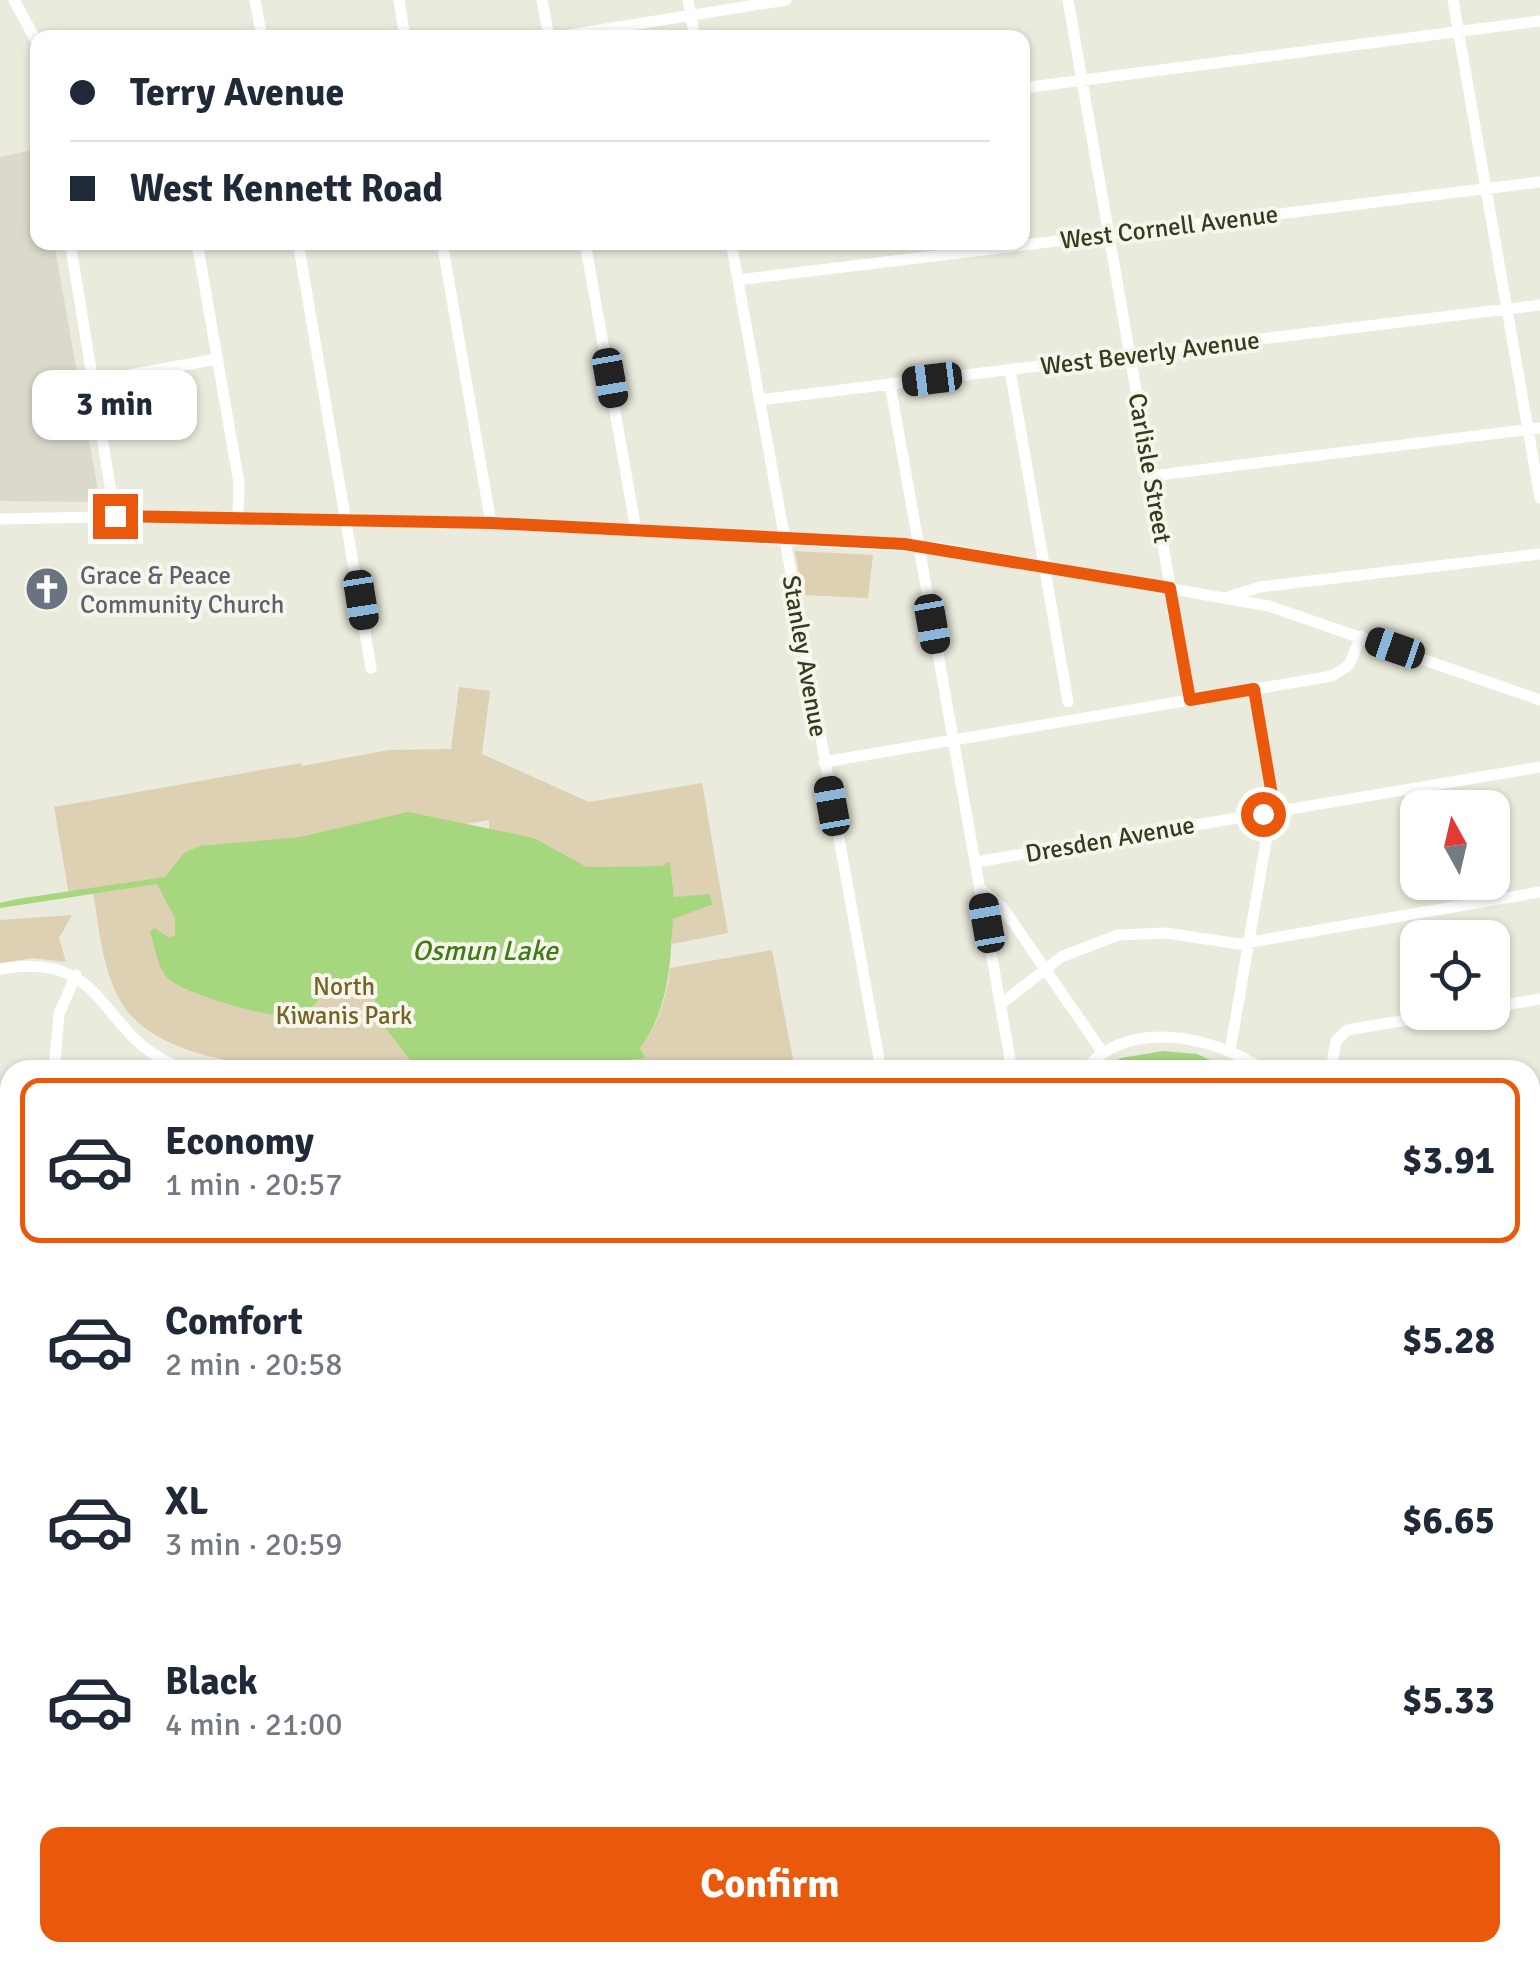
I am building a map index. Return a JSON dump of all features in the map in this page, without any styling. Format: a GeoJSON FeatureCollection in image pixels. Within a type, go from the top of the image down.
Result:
{"type":"FeatureCollection","features":[{"type":"Feature","properties":{"kind":"street"},"geometry":{"type":"LineString","coordinates":[[14,0],[30,30]]}},
{"type":"Feature","properties":{"kind":"street"},"geometry":{"type":"LineString","coordinates":[[255,0],[261,30]]}},
{"type":"Feature","properties":{"kind":"street"},"geometry":{"type":"LineString","coordinates":[[398,0],[404,30]]}},
{"type":"Feature","properties":{"kind":"street"},"geometry":{"type":"LineString","coordinates":[[542,0],[548,30]]}},
{"type":"Feature","properties":{"kind":"street"},"geometry":{"type":"LineString","coordinates":[[584,30],[689,6],[786,0]]}},
{"type":"Feature","properties":{"kind":"street","name":"Carlisle Street"},"geometry":{"type":"LineString","coordinates":[[1068,0],[1190,700]]}},
{"type":"Feature","properties":{"kind":"street"},"geometry":{"type":"LineString","coordinates":[[1453,0],[1507,309],[1534,429],[1540,498]]}},
{"type":"Feature","properties":{"kind":"street"},"geometry":{"type":"LineString","coordinates":[[1030,87],[1540,21]]}},
{"type":"Feature","properties":{"kind":"street","name":"West Cornell Avenue"},"geometry":{"type":"LineString","coordinates":[[1030,245],[1540,182]]}},
{"type":"Feature","properties":{"kind":"street"},"geometry":{"type":"LineString","coordinates":[[71,250],[115,516]]}},
{"type":"Feature","properties":{"kind":"street"},"geometry":{"type":"LineString","coordinates":[[197,250],[239,483],[238,518]]}},
{"type":"Feature","properties":{"kind":"street"},"geometry":{"type":"LineString","coordinates":[[299,250],[372,668]]}},
{"type":"Feature","properties":{"kind":"street"},"geometry":{"type":"LineString","coordinates":[[443,250],[491,523]]}},
{"type":"Feature","properties":{"kind":"street"},"geometry":{"type":"LineString","coordinates":[[586,250],[636,530]]}},
{"type":"Feature","properties":{"kind":"street","name":"Stanley Avenue"},"geometry":{"type":"LineString","coordinates":[[732,250],[879,1060]]}},
{"type":"Feature","properties":{"kind":"street","name":"West Cornell Avenue"},"geometry":{"type":"LineString","coordinates":[[738,280],[985,250]]}},
{"type":"Feature","properties":{"kind":"street","name":"West Beverly Avenue"},"geometry":{"type":"LineString","coordinates":[[759,400],[1540,305]]}},
{"type":"Feature","properties":{"kind":"street"},"geometry":{"type":"LineString","coordinates":[[95,381],[217,359]]}},
{"type":"Feature","properties":{"kind":"street"},"geometry":{"type":"LineString","coordinates":[[1010,370],[1068,702]]}},
{"type":"Feature","properties":{"kind":"street"},"geometry":{"type":"LineString","coordinates":[[890,384],[1010,1060]]}},
{"type":"Feature","properties":{"kind":"street"},"geometry":{"type":"LineString","coordinates":[[1151,476],[1534,429]]}},
{"type":"Feature","properties":{"kind":"street"},"geometry":{"type":"LineString","coordinates":[[0,519],[115,516],[491,523],[918,546],[1284,610],[1540,700]]}},
{"type":"Feature","properties":{"kind":"street"},"geometry":{"type":"LineString","coordinates":[[1227,598],[1260,587],[1540,554]]}},
{"type":"Feature","properties":{"kind":"street"},"geometry":{"type":"LineString","coordinates":[[824,762],[1338,674],[1351,663],[1361,636]]}},
{"type":"Feature","properties":{"kind":"street"},"geometry":{"type":"LineString","coordinates":[[1230,1051],[1271,812],[1254,689]]}},
{"type":"Feature","properties":{"kind":"street","name":"Dresden Avenue"},"geometry":{"type":"LineString","coordinates":[[976,862],[1540,767]]}},
{"type":"Feature","properties":{"kind":"street"},"geometry":{"type":"LineString","coordinates":[[981,889],[1003,908],[1103,1053]]}},
{"type":"Feature","properties":{"kind":"street"},"geometry":{"type":"LineString","coordinates":[[1001,1004],[1044,967],[1083,946],[1127,934],[1166,932],[1248,942],[1540,892]]}},
{"type":"Feature","properties":{"kind":"street"},"geometry":{"type":"LineString","coordinates":[[0,969],[46,965],[76,975],[96,991],[136,1042],[165,1060]]}},
{"type":"Feature","properties":{"kind":"street"},"geometry":{"type":"LineString","coordinates":[[55,1060],[59,1014],[76,975]]}},
{"type":"Feature","properties":{"kind":"street"},"geometry":{"type":"LineString","coordinates":[[1510,1004],[1540,1000]]}},
{"type":"Feature","properties":{"kind":"street"},"geometry":{"type":"LineString","coordinates":[[1333,1060],[1336,1042],[1346,1030],[1400,1021]]}},
{"type":"Feature","properties":{"kind":"street"},"geometry":{"type":"LineString","coordinates":[[1095,1060],[1123,1042],[1154,1037],[1230,1051],[1247,1060]]}},
{"type":"Feature","properties":{"kind":"shaded area"},"geometry":{"type":"Polygon","coordinates":[[[30,151],[30,250],[55,250],[100,502],[0,501],[0,157],[30,151]]]}},
{"type":"Feature","properties":{"kind":"green space"},"geometry":{"type":"Polygon","coordinates":[[[795,551],[873,555],[868,598],[803,595],[795,551]]]}},
{"type":"Feature","properties":{"kind":"green space","name":"North Kiwanis Park"},"geometry":{"type":"Polygon","coordinates":[[[459,687],[490,691],[482,754],[589,802],[702,783],[728,933],[672,944],[672,919],[710,906],[693,896],[674,897],[670,861],[662,866],[587,867],[534,838],[489,831],[489,820],[222,868],[378,922],[471,1060],[228,1060],[185,1049],[147,1030],[121,1002],[109,976],[93,891],[69,895],[54,807],[389,750],[451,749],[459,687]]]}},
{"type":"Feature","properties":{"kind":"green space"},"geometry":{"type":"Polygon","coordinates":[[[72,915],[59,938],[66,962],[33,958],[0,963],[0,920],[72,915]]]}},
{"type":"Feature","properties":{"kind":"green space"},"geometry":{"type":"Polygon","coordinates":[[[772,950],[793,1060],[629,1060],[643,1058],[640,1048],[661,1010],[670,968],[772,950]]]}},
{"type":"Feature","properties":{"kind":"water","name":"Osmun Lake"},"geometry":{"type":"Polygon","coordinates":[[[408,812],[534,838],[587,867],[662,866],[670,861],[674,897],[710,894],[712,905],[673,919],[662,1002],[640,1048],[645,1058],[629,1060],[410,1060],[384,1026],[372,993],[352,979],[337,982],[304,1013],[293,1016],[258,1012],[197,994],[171,981],[160,965],[150,932],[154,928],[168,937],[175,936],[175,918],[157,884],[0,908],[0,903],[17,899],[165,877],[184,853],[200,846],[300,837],[408,812]]]}},
{"type":"Feature","properties":{"kind":"water"},"geometry":{"type":"Polygon","coordinates":[[[1163,1051],[1197,1054],[1210,1060],[1117,1060],[1163,1051]]]}},
{"type":"Feature","properties":{"kind":"place","name":"Grace & Peace Community Church"},"geometry":{"type":"Point","coordinates":[47,589]}},
{"type":"Feature","properties":{"kind":"route"},"geometry":{"type":"LineString","coordinates":[[115,516],[491,523],[904,544],[1170,588],[1190,700],[1254,689],[1273,801],[1271,812],[1263,814]]}}]}
